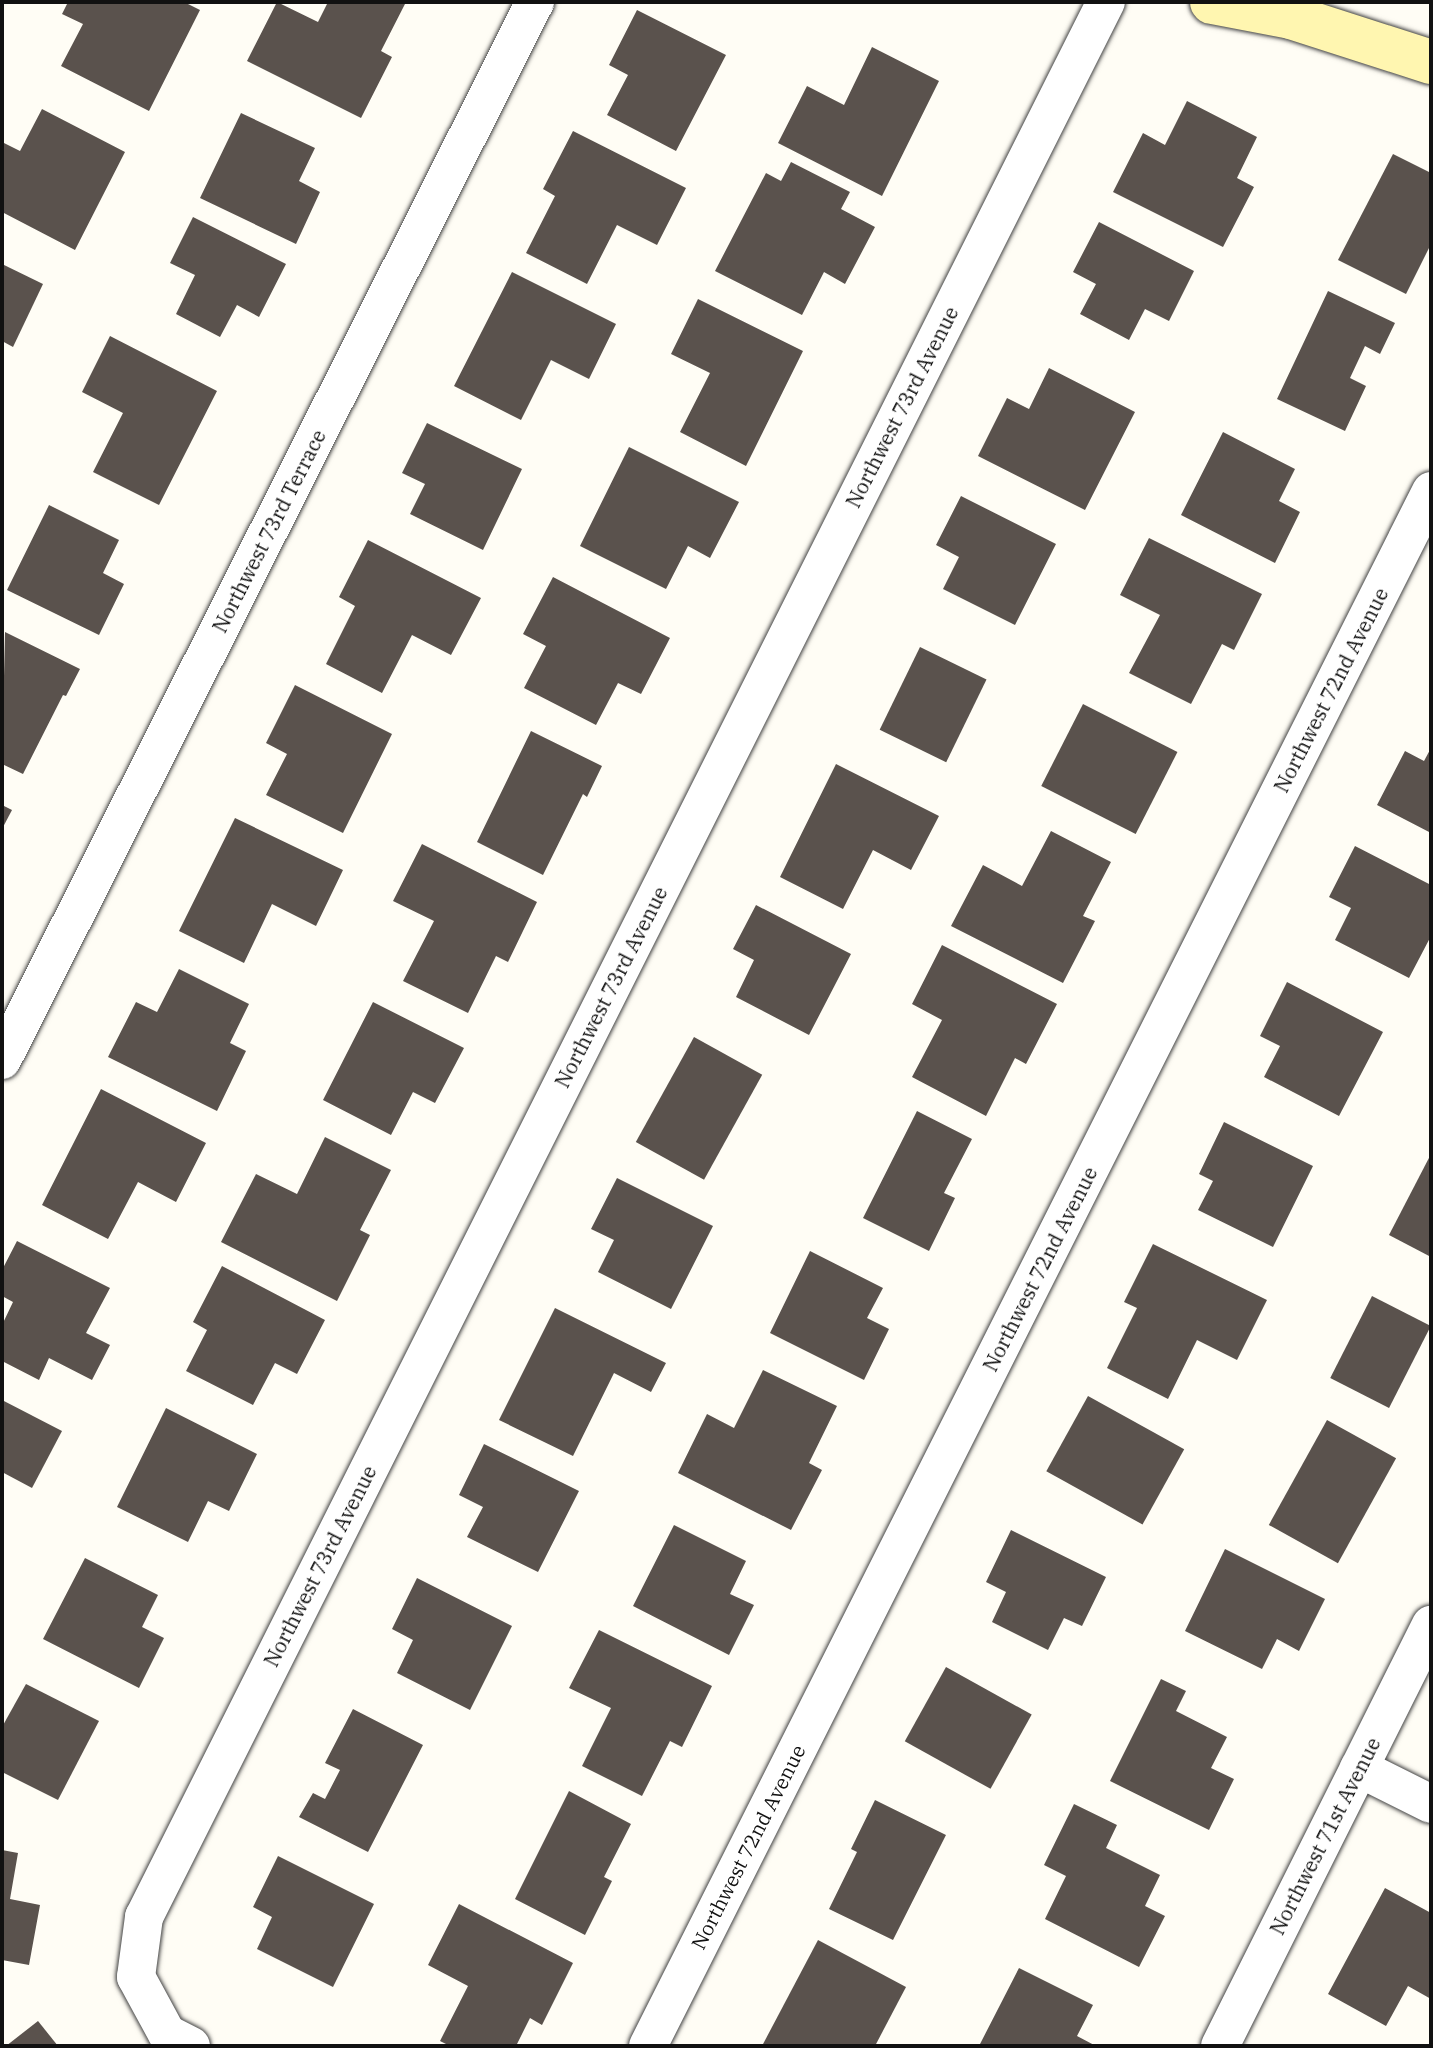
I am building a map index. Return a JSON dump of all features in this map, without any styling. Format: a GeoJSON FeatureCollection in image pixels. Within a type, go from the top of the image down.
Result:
{"type":"FeatureCollection","features":[{"type":"Feature","properties":{"kind":"street","name":"Northwest 73rd Terrace"},"geometry":{"type":"LineString","coordinates":[[2,1060],[535,2]]}},
{"type":"Feature","properties":{"kind":"street","name":"Northwest 73rd Avenue"},"geometry":{"type":"LineString","coordinates":[[191,2046],[167,2034],[136,1977],[144,1917],[1106,2]]}},
{"type":"Feature","properties":{"kind":"street"},"geometry":{"type":"LineString","coordinates":[[1212,2],[1291,17],[1431,62]]}},
{"type":"Feature","properties":{"kind":"street","name":"Northwest 72nd Avenue"},"geometry":{"type":"LineString","coordinates":[[648,2046],[1431,491]]}},
{"type":"Feature","properties":{"kind":"street","name":"Northwest 71st Avenue"},"geometry":{"type":"LineString","coordinates":[[1220,2046],[1431,1625]]}},
{"type":"Feature","properties":{"kind":"street"},"geometry":{"type":"LineString","coordinates":[[1359,1768],[1431,1804]]}},
{"type":"Feature","properties":{"kind":"building"},"geometry":{"type":"Polygon","coordinates":[[[68,2],[184,2],[200,10],[149,111],[61,66],[83,24],[62,14],[68,2]]]}},
{"type":"Feature","properties":{"kind":"building"},"geometry":{"type":"Polygon","coordinates":[[[277,2],[318,22],[328,2],[406,2],[381,51],[392,57],[361,118],[247,61],[277,2]]]}},
{"type":"Feature","properties":{"kind":"building"},"geometry":{"type":"Polygon","coordinates":[[[637,10],[726,55],[676,151],[607,115],[628,75],[609,65],[637,10]]]}},
{"type":"Feature","properties":{"kind":"building"},"geometry":{"type":"Polygon","coordinates":[[[872,47],[939,81],[882,196],[778,143],[807,86],[844,105],[872,47]]]}},
{"type":"Feature","properties":{"kind":"building"},"geometry":{"type":"Polygon","coordinates":[[[1187,101],[1257,137],[1237,178],[1254,187],[1223,247],[1113,192],[1143,133],[1165,145],[1187,101]]]}},
{"type":"Feature","properties":{"kind":"building"},"geometry":{"type":"Polygon","coordinates":[[[42,109],[125,152],[75,250],[2,212],[2,142],[20,151],[42,109]]]}},
{"type":"Feature","properties":{"kind":"building"},"geometry":{"type":"Polygon","coordinates":[[[241,113],[315,148],[299,181],[320,192],[296,244],[200,198],[241,113]]]}},
{"type":"Feature","properties":{"kind":"building"},"geometry":{"type":"Polygon","coordinates":[[[573,131],[686,188],[657,245],[617,225],[587,284],[526,253],[555,196],[543,189],[573,131]]]}},
{"type":"Feature","properties":{"kind":"building"},"geometry":{"type":"Polygon","coordinates":[[[1393,154],[1431,173],[1431,244],[1406,294],[1338,260],[1393,154]]]}},
{"type":"Feature","properties":{"kind":"building"},"geometry":{"type":"Polygon","coordinates":[[[791,162],[850,192],[841,209],[875,227],[845,284],[824,272],[802,315],[715,271],[766,173],[781,181],[791,162]]]}},
{"type":"Feature","properties":{"kind":"building"},"geometry":{"type":"Polygon","coordinates":[[[193,217],[286,264],[259,317],[237,305],[220,337],[176,314],[195,275],[170,263],[193,217]]]}},
{"type":"Feature","properties":{"kind":"building"},"geometry":{"type":"Polygon","coordinates":[[[1099,222],[1194,271],[1169,321],[1145,309],[1129,340],[1080,314],[1096,284],[1073,272],[1099,222]]]}},
{"type":"Feature","properties":{"kind":"building"},"geometry":{"type":"Polygon","coordinates":[[[2,264],[43,284],[13,347],[2,341],[2,264]]]}},
{"type":"Feature","properties":{"kind":"building"},"geometry":{"type":"Polygon","coordinates":[[[512,272],[616,324],[589,379],[551,360],[521,420],[454,386],[512,272]]]}},
{"type":"Feature","properties":{"kind":"building"},"geometry":{"type":"Polygon","coordinates":[[[1328,291],[1395,323],[1380,354],[1365,346],[1350,378],[1366,386],[1345,431],[1277,399],[1328,291]]]}},
{"type":"Feature","properties":{"kind":"building"},"geometry":{"type":"Polygon","coordinates":[[[698,299],[803,351],[746,466],[680,432],[710,373],[671,354],[698,299]]]}},
{"type":"Feature","properties":{"kind":"building"},"geometry":{"type":"Polygon","coordinates":[[[110,336],[217,391],[159,505],[93,472],[123,413],[82,392],[110,336]]]}},
{"type":"Feature","properties":{"kind":"building"},"geometry":{"type":"Polygon","coordinates":[[[1049,368],[1135,412],[1085,510],[978,456],[1007,398],[1029,409],[1049,368]]]}},
{"type":"Feature","properties":{"kind":"building"},"geometry":{"type":"Polygon","coordinates":[[[427,423],[522,469],[483,550],[410,514],[425,484],[402,473],[427,423]]]}},
{"type":"Feature","properties":{"kind":"building"},"geometry":{"type":"Polygon","coordinates":[[[1223,432],[1295,469],[1279,501],[1300,512],[1275,563],[1181,515],[1223,432]]]}},
{"type":"Feature","properties":{"kind":"building"},"geometry":{"type":"Polygon","coordinates":[[[629,447],[739,502],[710,558],[688,546],[666,589],[580,546],[629,447]]]}},
{"type":"Feature","properties":{"kind":"building"},"geometry":{"type":"Polygon","coordinates":[[[961,496],[1056,544],[1015,625],[943,589],[959,557],[936,545],[961,496]]]}},
{"type":"Feature","properties":{"kind":"building"},"geometry":{"type":"Polygon","coordinates":[[[49,505],[119,540],[103,573],[124,584],[99,635],[7,590],[49,505]]]}},
{"type":"Feature","properties":{"kind":"building"},"geometry":{"type":"Polygon","coordinates":[[[1149,538],[1262,594],[1234,650],[1222,644],[1191,704],[1129,673],[1160,615],[1120,595],[1149,538]]]}},
{"type":"Feature","properties":{"kind":"building"},"geometry":{"type":"Polygon","coordinates":[[[368,540],[481,598],[451,655],[412,635],[382,693],[326,664],[355,606],[339,597],[368,540]]]}},
{"type":"Feature","properties":{"kind":"building"},"geometry":{"type":"Polygon","coordinates":[[[553,577],[670,638],[641,694],[618,683],[596,725],[524,688],[546,646],[523,634],[553,577]]]}},
{"type":"Feature","properties":{"kind":"building"},"geometry":{"type":"Polygon","coordinates":[[[5,632],[80,669],[66,696],[63,695],[23,774],[2,764],[5,632]]]}},
{"type":"Feature","properties":{"kind":"building"},"geometry":{"type":"Polygon","coordinates":[[[920,647],[987,679],[946,762],[880,730],[920,647]]]}},
{"type":"Feature","properties":{"kind":"building"},"geometry":{"type":"Polygon","coordinates":[[[295,685],[392,734],[343,833],[266,795],[287,754],[266,743],[295,685]]]}},
{"type":"Feature","properties":{"kind":"building"},"geometry":{"type":"Polygon","coordinates":[[[1083,704],[1177,752],[1136,834],[1041,786],[1083,704]]]}},
{"type":"Feature","properties":{"kind":"building"},"geometry":{"type":"Polygon","coordinates":[[[531,731],[602,766],[587,797],[583,794],[543,875],[477,842],[531,731]]]}},
{"type":"Feature","properties":{"kind":"building"},"geometry":{"type":"Polygon","coordinates":[[[1431,748],[1431,833],[1377,805],[1405,751],[1424,761],[1431,748]]]}},
{"type":"Feature","properties":{"kind":"building"},"geometry":{"type":"Polygon","coordinates":[[[836,764],[939,816],[911,870],[873,850],[843,909],[780,877],[836,764]]]}},
{"type":"Feature","properties":{"kind":"building"},"geometry":{"type":"Polygon","coordinates":[[[2,805],[12,810],[2,829],[2,805]]]}},
{"type":"Feature","properties":{"kind":"building"},"geometry":{"type":"Polygon","coordinates":[[[235,818],[343,870],[316,926],[272,904],[244,963],[179,931],[235,818]]]}},
{"type":"Feature","properties":{"kind":"building"},"geometry":{"type":"Polygon","coordinates":[[[1051,831],[1111,862],[1083,916],[1095,921],[1063,983],[951,926],[983,865],[1022,886],[1051,831]]]}},
{"type":"Feature","properties":{"kind":"building"},"geometry":{"type":"Polygon","coordinates":[[[422,844],[537,902],[508,962],[496,956],[468,1013],[403,981],[434,921],[393,901],[422,844]]]}},
{"type":"Feature","properties":{"kind":"building"},"geometry":{"type":"Polygon","coordinates":[[[1355,846],[1431,885],[1431,936],[1409,978],[1335,940],[1351,908],[1329,897],[1355,846]]]}},
{"type":"Feature","properties":{"kind":"building"},"geometry":{"type":"Polygon","coordinates":[[[756,905],[851,954],[809,1035],[736,997],[754,960],[733,949],[756,905]]]}},
{"type":"Feature","properties":{"kind":"building"},"geometry":{"type":"Polygon","coordinates":[[[942,945],[1057,1004],[1026,1064],[1015,1058],[986,1116],[912,1077],[942,1020],[912,1004],[942,945]]]}},
{"type":"Feature","properties":{"kind":"building"},"geometry":{"type":"Polygon","coordinates":[[[179,969],[249,1004],[230,1043],[246,1051],[217,1111],[108,1057],[136,1002],[157,1012],[179,969]]]}},
{"type":"Feature","properties":{"kind":"building"},"geometry":{"type":"Polygon","coordinates":[[[1287,982],[1383,1032],[1339,1116],[1264,1077],[1280,1046],[1260,1036],[1287,982]]]}},
{"type":"Feature","properties":{"kind":"building"},"geometry":{"type":"Polygon","coordinates":[[[373,1002],[464,1048],[435,1103],[413,1092],[391,1135],[323,1100],[373,1002]]]}},
{"type":"Feature","properties":{"kind":"building"},"geometry":{"type":"Polygon","coordinates":[[[694,1037],[762,1075],[704,1180],[636,1142],[694,1037]]]}},
{"type":"Feature","properties":{"kind":"building"},"geometry":{"type":"Polygon","coordinates":[[[101,1089],[206,1143],[176,1202],[138,1182],[108,1239],[42,1205],[101,1089]]]}},
{"type":"Feature","properties":{"kind":"building"},"geometry":{"type":"Polygon","coordinates":[[[917,1111],[972,1139],[944,1193],[955,1198],[929,1251],[863,1218],[917,1111]]]}},
{"type":"Feature","properties":{"kind":"building"},"geometry":{"type":"Polygon","coordinates":[[[1224,1122],[1313,1166],[1273,1247],[1198,1210],[1213,1181],[1199,1174],[1224,1122]]]}},
{"type":"Feature","properties":{"kind":"building"},"geometry":{"type":"Polygon","coordinates":[[[325,1137],[391,1170],[360,1230],[370,1235],[337,1301],[221,1242],[256,1174],[297,1194],[325,1137]]]}},
{"type":"Feature","properties":{"kind":"building"},"geometry":{"type":"Polygon","coordinates":[[[1431,1154],[1431,1257],[1389,1235],[1431,1154]]]}},
{"type":"Feature","properties":{"kind":"building"},"geometry":{"type":"Polygon","coordinates":[[[617,1178],[713,1226],[671,1309],[598,1272],[614,1240],[591,1229],[617,1178]]]}},
{"type":"Feature","properties":{"kind":"building"},"geometry":{"type":"Polygon","coordinates":[[[17,1241],[110,1288],[86,1333],[110,1345],[92,1380],[49,1358],[39,1380],[2,1361],[2,1325],[13,1302],[2,1296],[2,1270],[17,1241]]]}},
{"type":"Feature","properties":{"kind":"building"},"geometry":{"type":"Polygon","coordinates":[[[1153,1244],[1267,1300],[1237,1360],[1197,1340],[1168,1399],[1107,1368],[1137,1308],[1124,1302],[1153,1244]]]}},
{"type":"Feature","properties":{"kind":"building"},"geometry":{"type":"Polygon","coordinates":[[[810,1251],[883,1288],[867,1318],[889,1329],[864,1380],[770,1333],[810,1251]]]}},
{"type":"Feature","properties":{"kind":"building"},"geometry":{"type":"Polygon","coordinates":[[[222,1266],[325,1320],[297,1374],[275,1363],[253,1405],[186,1371],[207,1330],[193,1322],[222,1266]]]}},
{"type":"Feature","properties":{"kind":"building"},"geometry":{"type":"Polygon","coordinates":[[[1372,1296],[1431,1326],[1389,1408],[1330,1378],[1372,1296]]]}},
{"type":"Feature","properties":{"kind":"building"},"geometry":{"type":"Polygon","coordinates":[[[555,1308],[666,1363],[651,1392],[614,1373],[573,1456],[499,1420],[555,1308]]]}},
{"type":"Feature","properties":{"kind":"building"},"geometry":{"type":"Polygon","coordinates":[[[763,1370],[837,1406],[809,1463],[822,1470],[791,1530],[678,1473],[707,1414],[734,1428],[763,1370]]]}},
{"type":"Feature","properties":{"kind":"building"},"geometry":{"type":"Polygon","coordinates":[[[1088,1396],[1184,1449],[1143,1525],[1046,1471],[1088,1396]]]}},
{"type":"Feature","properties":{"kind":"building"},"geometry":{"type":"Polygon","coordinates":[[[2,1400],[62,1431],[32,1488],[2,1472],[2,1400]]]}},
{"type":"Feature","properties":{"kind":"building"},"geometry":{"type":"Polygon","coordinates":[[[166,1408],[257,1454],[229,1511],[208,1501],[188,1542],[117,1507],[166,1408]]]}},
{"type":"Feature","properties":{"kind":"building"},"geometry":{"type":"Polygon","coordinates":[[[1327,1420],[1396,1458],[1338,1563],[1269,1525],[1327,1420]]]}},
{"type":"Feature","properties":{"kind":"building"},"geometry":{"type":"Polygon","coordinates":[[[484,1444],[579,1491],[538,1572],[467,1537],[483,1507],[459,1495],[484,1444]]]}},
{"type":"Feature","properties":{"kind":"building"},"geometry":{"type":"Polygon","coordinates":[[[674,1525],[746,1561],[730,1594],[754,1605],[729,1655],[633,1606],[674,1525]]]}},
{"type":"Feature","properties":{"kind":"building"},"geometry":{"type":"Polygon","coordinates":[[[1011,1530],[1106,1577],[1082,1626],[1064,1618],[1048,1650],[992,1622],[1006,1592],[986,1582],[1011,1530]]]}},
{"type":"Feature","properties":{"kind":"building"},"geometry":{"type":"Polygon","coordinates":[[[1225,1549],[1325,1599],[1299,1651],[1277,1639],[1262,1669],[1185,1631],[1225,1549]]]}},
{"type":"Feature","properties":{"kind":"building"},"geometry":{"type":"Polygon","coordinates":[[[85,1558],[158,1595],[142,1627],[164,1638],[139,1688],[43,1639],[85,1558]]]}},
{"type":"Feature","properties":{"kind":"building"},"geometry":{"type":"Polygon","coordinates":[[[417,1578],[512,1626],[470,1710],[397,1673],[413,1640],[392,1629],[417,1578]]]}},
{"type":"Feature","properties":{"kind":"building"},"geometry":{"type":"Polygon","coordinates":[[[599,1630],[712,1686],[682,1747],[670,1741],[642,1796],[582,1766],[611,1708],[569,1688],[599,1630]]]}},
{"type":"Feature","properties":{"kind":"building"},"geometry":{"type":"Polygon","coordinates":[[[946,1667],[1032,1715],[991,1789],[905,1741],[946,1667]]]}},
{"type":"Feature","properties":{"kind":"building"},"geometry":{"type":"Polygon","coordinates":[[[1161,1679],[1186,1691],[1176,1711],[1227,1737],[1211,1768],[1234,1779],[1209,1830],[1110,1781],[1161,1679]]]}},
{"type":"Feature","properties":{"kind":"building"},"geometry":{"type":"Polygon","coordinates":[[[26,1684],[99,1721],[58,1800],[2,1772],[2,1727],[26,1684]]]}},
{"type":"Feature","properties":{"kind":"building"},"geometry":{"type":"Polygon","coordinates":[[[353,1709],[423,1745],[368,1852],[299,1817],[313,1793],[325,1799],[340,1770],[325,1763],[353,1709]]]}},
{"type":"Feature","properties":{"kind":"building"},"geometry":{"type":"Polygon","coordinates":[[[569,1791],[631,1824],[604,1877],[612,1881],[585,1935],[515,1899],[569,1791]]]}},
{"type":"Feature","properties":{"kind":"building"},"geometry":{"type":"Polygon","coordinates":[[[875,1800],[946,1835],[893,1940],[829,1909],[857,1852],[851,1849],[875,1800]]]}},
{"type":"Feature","properties":{"kind":"building"},"geometry":{"type":"Polygon","coordinates":[[[1074,1804],[1117,1825],[1106,1848],[1160,1875],[1145,1906],[1165,1916],[1139,1967],[1045,1919],[1066,1876],[1044,1865],[1074,1804]]]}},
{"type":"Feature","properties":{"kind":"building"},"geometry":{"type":"Polygon","coordinates":[[[2,1850],[18,1853],[10,1899],[40,1905],[29,1965],[2,1960],[2,1850]]]}},
{"type":"Feature","properties":{"kind":"building"},"geometry":{"type":"Polygon","coordinates":[[[278,1856],[374,1904],[333,1987],[257,1949],[272,1917],[253,1907],[278,1856]]]}},
{"type":"Feature","properties":{"kind":"building"},"geometry":{"type":"Polygon","coordinates":[[[1385,1888],[1431,1913],[1431,1999],[1408,1986],[1386,2026],[1328,1994],[1385,1888]]]}},
{"type":"Feature","properties":{"kind":"building"},"geometry":{"type":"Polygon","coordinates":[[[459,1904],[573,1963],[542,2025],[530,2018],[516,2046],[450,2046],[440,2041],[468,1986],[428,1965],[459,1904]]]}},
{"type":"Feature","properties":{"kind":"building"},"geometry":{"type":"Polygon","coordinates":[[[818,1940],[906,1987],[875,2046],[762,2046],[818,1940]]]}},
{"type":"Feature","properties":{"kind":"building"},"geometry":{"type":"Polygon","coordinates":[[[1019,1968],[1093,2005],[1077,2036],[1096,2046],[979,2046],[1019,1968]]]}},
{"type":"Feature","properties":{"kind":"building"},"geometry":{"type":"Polygon","coordinates":[[[38,2021],[58,2046],[6,2046],[38,2021]]]}}]}
